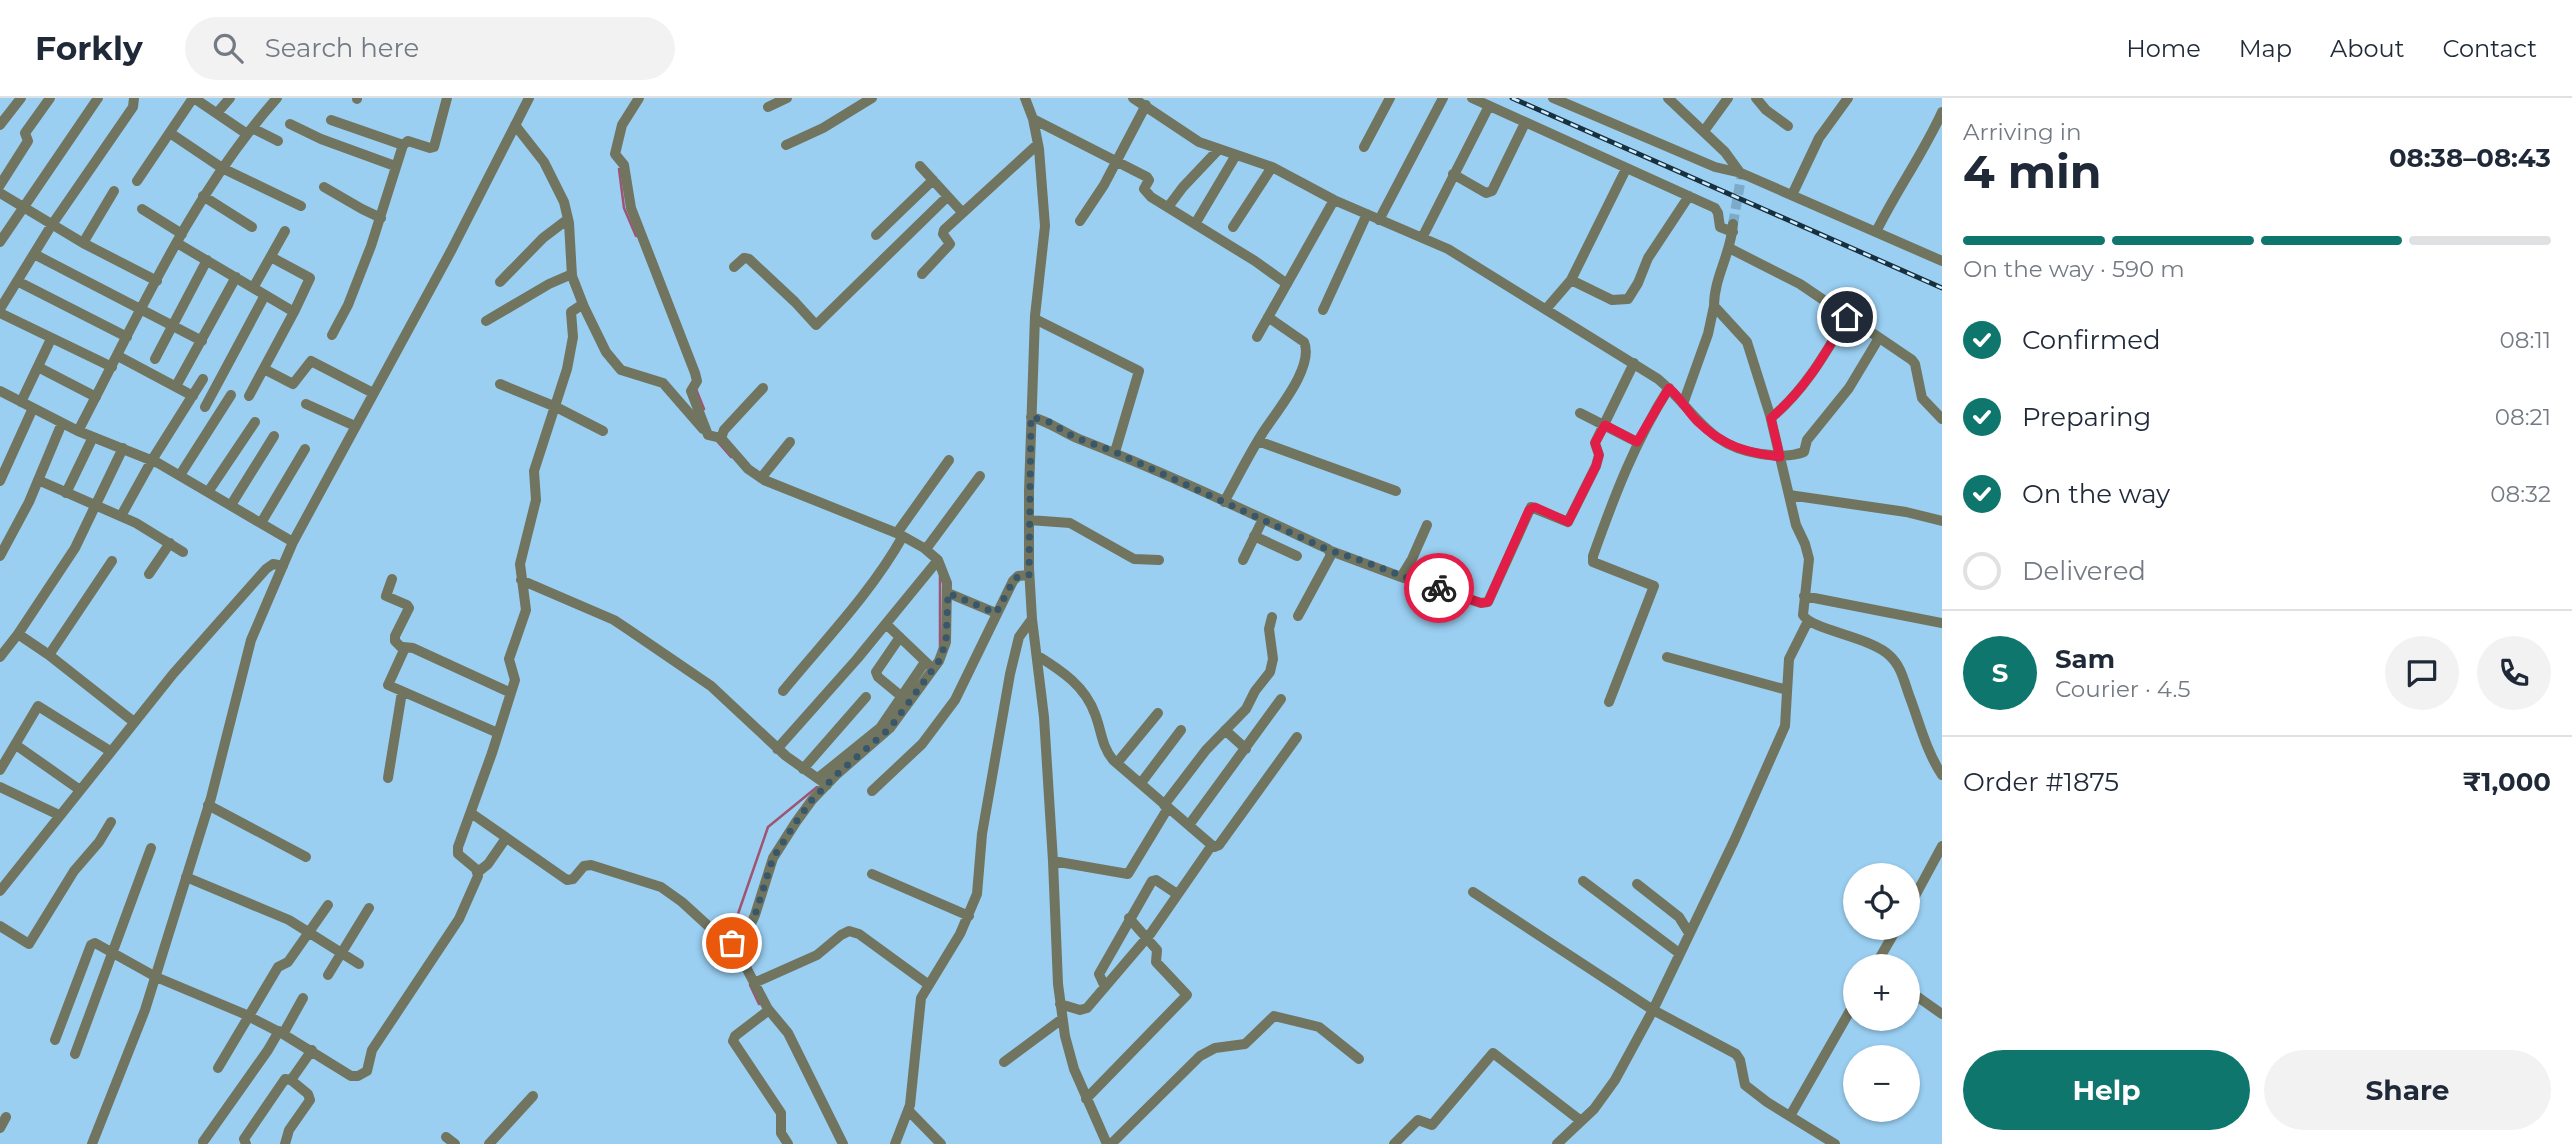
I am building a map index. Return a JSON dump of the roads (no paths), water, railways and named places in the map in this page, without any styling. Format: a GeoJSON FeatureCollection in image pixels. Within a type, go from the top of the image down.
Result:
{"type":"FeatureCollection","features":[{"type":"Feature","properties":{"kind":"street"},"geometry":{"type":"LineString","coordinates":[[0,125],[21,98]]}},
{"type":"Feature","properties":{"kind":"street"},"geometry":{"type":"LineString","coordinates":[[0,185],[29,141],[25,133],[50,98]]}},
{"type":"Feature","properties":{"kind":"street"},"geometry":{"type":"LineString","coordinates":[[0,242],[98,98]]}},
{"type":"Feature","properties":{"kind":"street"},"geometry":{"type":"LineString","coordinates":[[217,113],[230,98]]}},
{"type":"Feature","properties":{"kind":"street"},"geometry":{"type":"LineString","coordinates":[[78,431],[203,196],[249,131],[277,98]]}},
{"type":"Feature","properties":{"kind":"street"},"geometry":{"type":"LineString","coordinates":[[332,335],[351,298],[381,218],[403,145],[408,141],[434,147],[447,98]]}},
{"type":"Feature","properties":{"kind":"street"},"geometry":{"type":"LineString","coordinates":[[92,1144],[156,977],[208,805],[251,640],[293,542],[451,251],[529,98]]}},
{"type":"Feature","properties":{"kind":"street"},"geometry":{"type":"LineString","coordinates":[[639,98],[626,117],[614,150],[621,161],[631,208],[695,383],[692,396],[715,436]]}},
{"type":"Feature","properties":{"kind":"street"},"geometry":{"type":"LineString","coordinates":[[768,107],[787,98]]}},
{"type":"Feature","properties":{"kind":"street"},"geometry":{"type":"LineString","coordinates":[[786,145],[823,128],[872,98]]}},
{"type":"Feature","properties":{"kind":"street"},"geometry":{"type":"LineString","coordinates":[[1025,98],[1038,144],[1045,226],[1035,319],[1029,575],[1054,860],[1060,1004],[1071,1058],[1086,1099],[1109,1144],[1200,1056],[1215,1048],[1245,1044],[1274,1016],[1319,1027],[1359,1059]]}},
{"type":"Feature","properties":{"kind":"street"},"geometry":{"type":"LineString","coordinates":[[1133,98],[1194,140],[1272,167],[1334,200],[1448,249],[1634,363],[1669,388],[1697,421],[1728,446],[1780,457],[1804,452],[1807,440],[1849,388],[1879,338]]}},
{"type":"Feature","properties":{"kind":"street"},"geometry":{"type":"LineString","coordinates":[[1364,147],[1390,98]]}},
{"type":"Feature","properties":{"kind":"street"},"geometry":{"type":"LineString","coordinates":[[1379,220],[1443,98]]}},
{"type":"Feature","properties":{"kind":"street"},"geometry":{"type":"LineString","coordinates":[[1472,98],[1715,208],[1720,227],[1733,228],[1731,248],[1714,295],[1704,347],[1683,404]]}},
{"type":"Feature","properties":{"kind":"street"},"geometry":{"type":"LineString","coordinates":[[1553,98],[1941,259]]}},
{"type":"Feature","properties":{"kind":"street"},"geometry":{"type":"LineString","coordinates":[[1580,110],[1588,98]]}},
{"type":"Feature","properties":{"kind":"street"},"geometry":{"type":"LineString","coordinates":[[1668,98],[1725,152],[1741,176]]}},
{"type":"Feature","properties":{"kind":"street"},"geometry":{"type":"LineString","coordinates":[[1704,131],[1728,98]]}},
{"type":"Feature","properties":{"kind":"street"},"geometry":{"type":"LineString","coordinates":[[1756,98],[1766,110],[1788,126]]}},
{"type":"Feature","properties":{"kind":"street"},"geometry":{"type":"LineString","coordinates":[[1792,195],[1819,138],[1848,98]]}},
{"type":"Feature","properties":{"kind":"street"},"geometry":{"type":"LineString","coordinates":[[111,367],[0,311],[51,226],[133,107],[132,99]]}},
{"type":"Feature","properties":{"kind":"street"},"geometry":{"type":"LineString","coordinates":[[137,181],[170,133],[199,99],[249,131],[278,141]]}},
{"type":"Feature","properties":{"kind":"street"},"geometry":{"type":"LineString","coordinates":[[1080,221],[1116,162],[1146,105]]}},
{"type":"Feature","properties":{"kind":"street"},"geometry":{"type":"LineString","coordinates":[[1423,236],[1489,106]]}},
{"type":"Feature","properties":{"kind":"street"},"geometry":{"type":"LineString","coordinates":[[1876,232],[1892,198],[1914,167],[1942,112]]}},
{"type":"Feature","properties":{"kind":"street"},"geometry":{"type":"LineString","coordinates":[[1033,119],[1148,178],[1144,190],[1287,284]]}},
{"type":"Feature","properties":{"kind":"street"},"geometry":{"type":"LineString","coordinates":[[331,120],[403,145]]}},
{"type":"Feature","properties":{"kind":"street"},"geometry":{"type":"LineString","coordinates":[[1454,174],[1486,193],[1492,191],[1525,123]]}},
{"type":"Feature","properties":{"kind":"street"},"geometry":{"type":"LineString","coordinates":[[290,124],[331,143],[395,166]]}},
{"type":"Feature","properties":{"kind":"street"},"geometry":{"type":"LineString","coordinates":[[515,125],[544,162],[564,202],[572,274],[606,352],[617,366],[629,373],[663,383],[748,469],[761,478],[926,549],[946,579],[946,642],[942,655],[929,665],[901,696],[880,727],[823,782],[773,858],[755,915],[736,946]]}},
{"type":"Feature","properties":{"kind":"street"},"geometry":{"type":"LineString","coordinates":[[170,133],[222,168],[302,206]]}},
{"type":"Feature","properties":{"kind":"street"},"geometry":{"type":"LineString","coordinates":[[922,274],[950,244],[943,232],[1038,144]]}},
{"type":"Feature","properties":{"kind":"street"},"geometry":{"type":"LineString","coordinates":[[1168,207],[1219,149]]}},
{"type":"Feature","properties":{"kind":"street"},"geometry":{"type":"LineString","coordinates":[[1195,224],[1236,155]]}},
{"type":"Feature","properties":{"kind":"street"},"geometry":{"type":"LineString","coordinates":[[920,166],[962,212]]}},
{"type":"Feature","properties":{"kind":"street"},"geometry":{"type":"LineString","coordinates":[[1233,227],[1272,167]]}},
{"type":"Feature","properties":{"kind":"street"},"geometry":{"type":"LineString","coordinates":[[1546,309],[1571,280],[1626,169]]}},
{"type":"Feature","properties":{"kind":"street"},"geometry":{"type":"LineString","coordinates":[[876,235],[933,180]]}},
{"type":"Feature","properties":{"kind":"street"},"geometry":{"type":"LineString","coordinates":[[324,187],[381,218]]}},
{"type":"Feature","properties":{"kind":"street"},"geometry":{"type":"LineString","coordinates":[[83,243],[114,191]]}},
{"type":"Feature","properties":{"kind":"street"},"geometry":{"type":"LineString","coordinates":[[0,193],[51,226],[157,281]]}},
{"type":"Feature","properties":{"kind":"street"},"geometry":{"type":"LineString","coordinates":[[203,196],[252,227]]}},
{"type":"Feature","properties":{"kind":"street"},"geometry":{"type":"LineString","coordinates":[[1571,280],[1612,300],[1628,299],[1648,258],[1689,196]]}},
{"type":"Feature","properties":{"kind":"street"},"geometry":{"type":"LineString","coordinates":[[734,267],[744,258],[749,259],[816,325],[947,197]]}},
{"type":"Feature","properties":{"kind":"street"},"geometry":{"type":"LineString","coordinates":[[1257,337],[1334,200]]}},
{"type":"Feature","properties":{"kind":"street"},"geometry":{"type":"LineString","coordinates":[[142,209],[207,260],[294,312]]}},
{"type":"Feature","properties":{"kind":"street"},"geometry":{"type":"LineString","coordinates":[[1323,310],[1367,214]]}},
{"type":"Feature","properties":{"kind":"street"},"geometry":{"type":"LineString","coordinates":[[500,282],[543,237],[568,219]]}},
{"type":"Feature","properties":{"kind":"street"},"geometry":{"type":"LineString","coordinates":[[253,288],[285,231]]}},
{"type":"Feature","properties":{"kind":"street"},"geometry":{"type":"LineString","coordinates":[[1731,248],[1800,284],[1915,364],[1922,398],[1942,419]]}},
{"type":"Feature","properties":{"kind":"street"},"geometry":{"type":"LineString","coordinates":[[34,254],[202,341]]}},
{"type":"Feature","properties":{"kind":"street"},"geometry":{"type":"LineString","coordinates":[[249,396],[310,278],[271,257]]}},
{"type":"Feature","properties":{"kind":"street"},"geometry":{"type":"LineString","coordinates":[[155,359],[207,260]]}},
{"type":"Feature","properties":{"kind":"street"},"geometry":{"type":"LineString","coordinates":[[486,321],[549,284],[572,274]]}},
{"type":"Feature","properties":{"kind":"street"},"geometry":{"type":"LineString","coordinates":[[176,386],[236,277]]}},
{"type":"Feature","properties":{"kind":"street"},"geometry":{"type":"LineString","coordinates":[[17,281],[127,337]]}},
{"type":"Feature","properties":{"kind":"street"},"geometry":{"type":"LineString","coordinates":[[205,407],[265,295]]}},
{"type":"Feature","properties":{"kind":"street"},"geometry":{"type":"LineString","coordinates":[[478,872],[460,857],[457,851],[499,733],[515,678],[509,659],[526,610],[521,560],[536,500],[535,466],[572,347],[572,312],[583,304]]}},
{"type":"Feature","properties":{"kind":"street"},"geometry":{"type":"LineString","coordinates":[[1714,306],[1747,342],[1771,418],[1797,525],[1809,559],[1803,615],[1808,621],[1860,638],[1890,655],[1899,666],[1927,745],[1942,775]]}},
{"type":"Feature","properties":{"kind":"street"},"geometry":{"type":"LineString","coordinates":[[1224,502],[1298,377],[1307,350],[1304,342],[1268,317]]}},
{"type":"Feature","properties":{"kind":"street"},"geometry":{"type":"LineString","coordinates":[[1771,418],[1814,372],[1847,317]]}},
{"type":"Feature","properties":{"kind":"street"},"geometry":{"type":"LineString","coordinates":[[1035,319],[1139,371],[1115,452]]}},
{"type":"Feature","properties":{"kind":"street"},"geometry":{"type":"LineString","coordinates":[[21,402],[51,339]]}},
{"type":"Feature","properties":{"kind":"street"},"geometry":{"type":"LineString","coordinates":[[118,356],[193,396]]}},
{"type":"Feature","properties":{"kind":"street"},"geometry":{"type":"LineString","coordinates":[[264,369],[293,384],[312,361],[373,393]]}},
{"type":"Feature","properties":{"kind":"street"},"geometry":{"type":"LineString","coordinates":[[1031,417],[1046,421],[1074,437],[1115,452],[1331,551],[1481,603],[1488,602],[1531,507],[1568,522],[1596,466],[1599,455],[1595,443],[1634,363]]}},
{"type":"Feature","properties":{"kind":"street"},"geometry":{"type":"LineString","coordinates":[[38,368],[96,397]]}},
{"type":"Feature","properties":{"kind":"street"},"geometry":{"type":"LineString","coordinates":[[121,516],[152,460],[203,379]]}},
{"type":"Feature","properties":{"kind":"street"},"geometry":{"type":"LineString","coordinates":[[500,384],[603,431]]}},
{"type":"Feature","properties":{"kind":"street"},"geometry":{"type":"LineString","coordinates":[[715,436],[724,430],[763,388]]}},
{"type":"Feature","properties":{"kind":"street"},"geometry":{"type":"LineString","coordinates":[[1609,702],[1654,587],[1652,583],[1609,569],[1592,560],[1637,442],[1669,388]]}},
{"type":"Feature","properties":{"kind":"street"},"geometry":{"type":"LineString","coordinates":[[1,393],[78,431],[152,460],[293,542]]}},
{"type":"Feature","properties":{"kind":"street"},"geometry":{"type":"LineString","coordinates":[[180,475],[231,395]]}},
{"type":"Feature","properties":{"kind":"street"},"geometry":{"type":"LineString","coordinates":[[306,404],[355,426]]}},
{"type":"Feature","properties":{"kind":"street"},"geometry":{"type":"LineString","coordinates":[[0,481],[33,408]]}},
{"type":"Feature","properties":{"kind":"street"},"geometry":{"type":"LineString","coordinates":[[1580,413],[1637,442]]}},
{"type":"Feature","properties":{"kind":"street"},"geometry":{"type":"LineString","coordinates":[[208,492],[255,422]]}},
{"type":"Feature","properties":{"kind":"street"},"geometry":{"type":"LineString","coordinates":[[0,556],[38,480],[62,423]]}},
{"type":"Feature","properties":{"kind":"street"},"geometry":{"type":"LineString","coordinates":[[231,505],[274,436]]}},
{"type":"Feature","properties":{"kind":"street"},"geometry":{"type":"LineString","coordinates":[[66,493],[93,437]]}},
{"type":"Feature","properties":{"kind":"street"},"geometry":{"type":"LineString","coordinates":[[1258,441],[1396,492]]}},
{"type":"Feature","properties":{"kind":"street"},"geometry":{"type":"LineString","coordinates":[[761,478],[790,442]]}},
{"type":"Feature","properties":{"kind":"street"},"geometry":{"type":"LineString","coordinates":[[0,657],[75,548],[123,448]]}},
{"type":"Feature","properties":{"kind":"street"},"geometry":{"type":"LineString","coordinates":[[261,523],[305,449]]}},
{"type":"Feature","properties":{"kind":"street"},"geometry":{"type":"LineString","coordinates":[[783,691],[861,596],[949,460]]}},
{"type":"Feature","properties":{"kind":"street"},"geometry":{"type":"LineString","coordinates":[[926,549],[980,476]]}},
{"type":"Feature","properties":{"kind":"street"},"geometry":{"type":"LineString","coordinates":[[38,480],[121,516],[183,552]]}},
{"type":"Feature","properties":{"kind":"street"},"geometry":{"type":"LineString","coordinates":[[1789,495],[1906,512],[1942,521]]}},
{"type":"Feature","properties":{"kind":"street"},"geometry":{"type":"LineString","coordinates":[[1243,560],[1263,519]]}},
{"type":"Feature","properties":{"kind":"street"},"geometry":{"type":"LineString","coordinates":[[1029,520],[1074,524],[1134,559],[1159,561]]}},
{"type":"Feature","properties":{"kind":"street"},"geometry":{"type":"LineString","coordinates":[[1401,577],[1427,525]]}},
{"type":"Feature","properties":{"kind":"street"},"geometry":{"type":"LineString","coordinates":[[1254,536],[1297,556]]}},
{"type":"Feature","properties":{"kind":"street"},"geometry":{"type":"LineString","coordinates":[[149,574],[170,543]]}},
{"type":"Feature","properties":{"kind":"street"},"geometry":{"type":"LineString","coordinates":[[1298,616],[1331,551]]}},
{"type":"Feature","properties":{"kind":"street"},"geometry":{"type":"LineString","coordinates":[[49,655],[112,561]]}},
{"type":"Feature","properties":{"kind":"street"},"geometry":{"type":"LineString","coordinates":[[777,749],[937,562]]}},
{"type":"Feature","properties":{"kind":"street"},"geometry":{"type":"LineString","coordinates":[[0,891],[173,674],[264,571],[273,564],[283,566]]}},
{"type":"Feature","properties":{"kind":"street"},"geometry":{"type":"LineString","coordinates":[[872,791],[922,744],[955,700],[1015,578],[1029,575]]}},
{"type":"Feature","properties":{"kind":"street"},"geometry":{"type":"LineString","coordinates":[[392,579],[386,596],[408,606],[395,639],[403,647],[511,693]]}},
{"type":"Feature","properties":{"kind":"street"},"geometry":{"type":"LineString","coordinates":[[521,580],[629,630],[711,686],[777,749],[823,782]]}},
{"type":"Feature","properties":{"kind":"street"},"geometry":{"type":"LineString","coordinates":[[948,593],[996,613]]}},
{"type":"Feature","properties":{"kind":"street"},"geometry":{"type":"LineString","coordinates":[[1804,596],[1942,623]]}},
{"type":"Feature","properties":{"kind":"street"},"geometry":{"type":"LineString","coordinates":[[1054,860],[1128,874],[1166,806],[1199,758],[1246,709],[1255,691],[1270,672],[1273,659],[1269,629],[1272,617]]}},
{"type":"Feature","properties":{"kind":"street"},"geometry":{"type":"LineString","coordinates":[[895,1144],[909,1111],[921,998],[969,916],[979,883],[982,834],[1010,674],[1019,637],[1032,619]]}},
{"type":"Feature","properties":{"kind":"street"},"geometry":{"type":"LineString","coordinates":[[1557,1144],[1594,1109],[1615,1080],[1653,1010],[1781,738],[1786,718],[1789,659],[1808,621]]}},
{"type":"Feature","properties":{"kind":"street"},"geometry":{"type":"LineString","coordinates":[[886,624],[929,665]]}},
{"type":"Feature","properties":{"kind":"street"},"geometry":{"type":"LineString","coordinates":[[18,634],[134,722]]}},
{"type":"Feature","properties":{"kind":"street"},"geometry":{"type":"LineString","coordinates":[[900,637],[876,671],[878,677],[901,696]]}},
{"type":"Feature","properties":{"kind":"street"},"geometry":{"type":"LineString","coordinates":[[403,647],[388,683],[402,692],[499,733]]}},
{"type":"Feature","properties":{"kind":"street"},"geometry":{"type":"LineString","coordinates":[[1038,656],[1079,686],[1095,712],[1103,746],[1117,763],[1212,845],[1219,845],[1297,737]]}},
{"type":"Feature","properties":{"kind":"street"},"geometry":{"type":"LineString","coordinates":[[1667,657],[1787,690]]}},
{"type":"Feature","properties":{"kind":"street"},"geometry":{"type":"LineString","coordinates":[[823,782],[890,728],[929,665]]}},
{"type":"Feature","properties":{"kind":"street"},"geometry":{"type":"LineString","coordinates":[[388,778],[402,692]]}},
{"type":"Feature","properties":{"kind":"street"},"geometry":{"type":"LineString","coordinates":[[803,769],[866,697]]}},
{"type":"Feature","properties":{"kind":"street"},"geometry":{"type":"LineString","coordinates":[[1189,825],[1281,699]]}},
{"type":"Feature","properties":{"kind":"street"},"geometry":{"type":"LineString","coordinates":[[0,770],[39,706],[110,751]]}},
{"type":"Feature","properties":{"kind":"street"},"geometry":{"type":"LineString","coordinates":[[1117,763],[1158,713]]}},
{"type":"Feature","properties":{"kind":"street"},"geometry":{"type":"LineString","coordinates":[[1141,783],[1181,730]]}},
{"type":"Feature","properties":{"kind":"street"},"geometry":{"type":"LineString","coordinates":[[1225,730],[1246,749]]}},
{"type":"Feature","properties":{"kind":"street"},"geometry":{"type":"LineString","coordinates":[[16,745],[80,790]]}},
{"type":"Feature","properties":{"kind":"street"},"geometry":{"type":"LineString","coordinates":[[0,787],[59,815]]}},
{"type":"Feature","properties":{"kind":"street"},"geometry":{"type":"LineString","coordinates":[[208,805],[306,858]]}},
{"type":"Feature","properties":{"kind":"street"},"geometry":{"type":"LineString","coordinates":[[471,813],[567,880],[573,879],[584,866],[591,864],[661,887],[736,946],[766,1012],[788,1033],[843,1144]]}},
{"type":"Feature","properties":{"kind":"street"},"geometry":{"type":"LineString","coordinates":[[0,926],[29,944],[74,871],[99,842],[111,822]]}},
{"type":"Feature","properties":{"kind":"street"},"geometry":{"type":"LineString","coordinates":[[55,1040],[91,945],[97,944],[156,977],[281,1032],[351,1076],[358,1076],[367,1070],[372,1049],[379,1037],[463,912],[478,872],[488,864],[506,838]]}},
{"type":"Feature","properties":{"kind":"street"},"geometry":{"type":"LineString","coordinates":[[1060,1004],[1083,1010],[1105,987],[1147,937],[1212,845]]}},
{"type":"Feature","properties":{"kind":"street"},"geometry":{"type":"LineString","coordinates":[[1920,887],[1942,846]]}},
{"type":"Feature","properties":{"kind":"street"},"geometry":{"type":"LineString","coordinates":[[75,1054],[151,848]]}},
{"type":"Feature","properties":{"kind":"street"},"geometry":{"type":"LineString","coordinates":[[872,873],[969,916]]}},
{"type":"Feature","properties":{"kind":"street"},"geometry":{"type":"LineString","coordinates":[[186,877],[276,913],[359,964]]}},
{"type":"Feature","properties":{"kind":"street"},"geometry":{"type":"LineString","coordinates":[[1105,987],[1099,974],[1153,880],[1177,894]]}},
{"type":"Feature","properties":{"kind":"street"},"geometry":{"type":"LineString","coordinates":[[1583,881],[1679,953]]}},
{"type":"Feature","properties":{"kind":"street"},"geometry":{"type":"LineString","coordinates":[[1637,884],[1679,918],[1689,933]]}},
{"type":"Feature","properties":{"kind":"street"},"geometry":{"type":"LineString","coordinates":[[1473,892],[1653,1010],[1736,1054],[1740,1060],[1745,1085],[1835,1144]]}},
{"type":"Feature","properties":{"kind":"street"},"geometry":{"type":"LineString","coordinates":[[218,1068],[278,967],[288,962],[328,905]]}},
{"type":"Feature","properties":{"kind":"street"},"geometry":{"type":"LineString","coordinates":[[328,975],[369,908]]}},
{"type":"Feature","properties":{"kind":"street"},"geometry":{"type":"LineString","coordinates":[[1086,1099],[1187,995],[1156,962],[1157,951],[1129,918]]}},
{"type":"Feature","properties":{"kind":"street"},"geometry":{"type":"LineString","coordinates":[[754,983],[817,955],[841,935],[853,931],[929,985]]}},
{"type":"Feature","properties":{"kind":"street"},"geometry":{"type":"LineString","coordinates":[[203,1142],[303,998]]}},
{"type":"Feature","properties":{"kind":"street"},"geometry":{"type":"LineString","coordinates":[[1920,998],[1942,1014]]}},
{"type":"Feature","properties":{"kind":"street"},"geometry":{"type":"LineString","coordinates":[[766,1012],[735,1036],[733,1041],[781,1113],[781,1133],[788,1144]]}},
{"type":"Feature","properties":{"kind":"street"},"geometry":{"type":"LineString","coordinates":[[1004,1062],[1062,1019]]}},
{"type":"Feature","properties":{"kind":"street"},"geometry":{"type":"LineString","coordinates":[[1790,1116],[1843,1023]]}},
{"type":"Feature","properties":{"kind":"street"},"geometry":{"type":"LineString","coordinates":[[291,1080],[312,1051]]}},
{"type":"Feature","properties":{"kind":"street"},"geometry":{"type":"LineString","coordinates":[[1395,1144],[1418,1120],[1432,1125],[1493,1053],[1581,1121]]}},
{"type":"Feature","properties":{"kind":"street"},"geometry":{"type":"LineString","coordinates":[[246,1144],[244,1139],[285,1079],[291,1080],[310,1097],[289,1130],[285,1144]]}},
{"type":"Feature","properties":{"kind":"street"},"geometry":{"type":"LineString","coordinates":[[489,1144],[533,1096]]}},
{"type":"Feature","properties":{"kind":"street"},"geometry":{"type":"LineString","coordinates":[[909,1111],[941,1144]]}},
{"type":"Feature","properties":{"kind":"street"},"geometry":{"type":"LineString","coordinates":[[0,1128],[6,1117]]}},
{"type":"Feature","properties":{"kind":"waterway"},"geometry":{"type":"LineString","coordinates":[[619,169],[624,208],[636,236]]}},
{"type":"Feature","properties":{"kind":"waterway"},"geometry":{"type":"LineString","coordinates":[[696,389],[704,409]]}},
{"type":"Feature","properties":{"kind":"waterway"},"geometry":{"type":"LineString","coordinates":[[717,441],[731,457]]}},
{"type":"Feature","properties":{"kind":"waterway"},"geometry":{"type":"LineString","coordinates":[[940,576],[940,647]]}},
{"type":"Feature","properties":{"kind":"waterway"},"geometry":{"type":"LineString","coordinates":[[730,937],[768,827],[817,787]]}},
{"type":"Feature","properties":{"kind":"waterway"},"geometry":{"type":"LineString","coordinates":[[750,985],[759,1004]]}},
{"type":"Feature","properties":{"kind":"tunnel"},"geometry":{"type":"LineString","coordinates":[[1733,224],[1741,178]]}},
{"type":"Feature","properties":{"kind":"railway"},"geometry":{"type":"LineString","coordinates":[[1512,98],[1942,288]]}}]}
